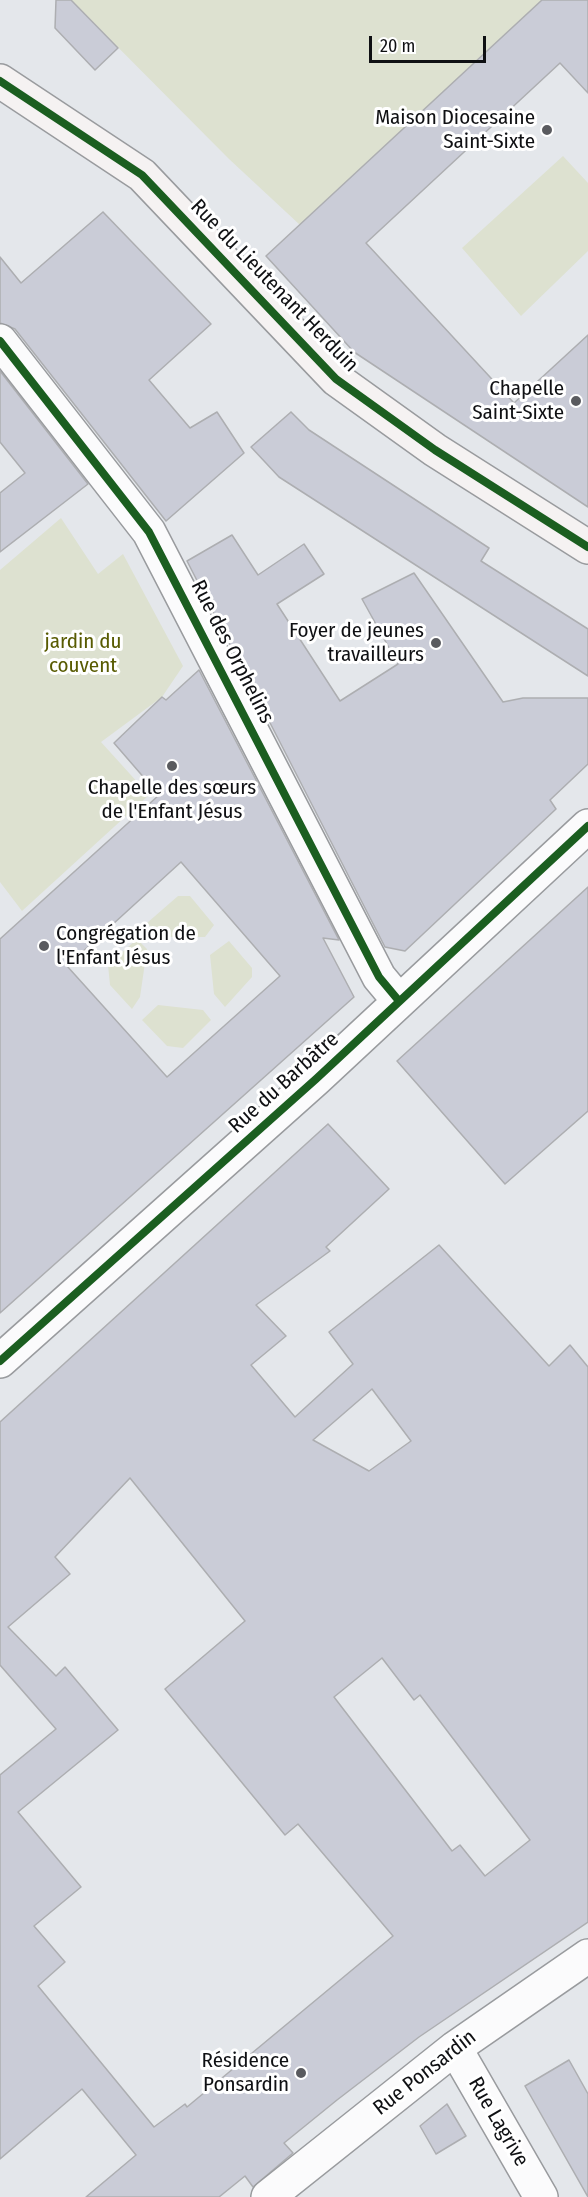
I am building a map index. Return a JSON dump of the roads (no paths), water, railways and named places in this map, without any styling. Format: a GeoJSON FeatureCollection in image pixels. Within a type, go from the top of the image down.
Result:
{"type":"FeatureCollection","features":[{"type":"Feature","properties":{"kind":"street","name":"Rue du Lieutenant Herduin"},"geometry":{"type":"LineString","coordinates":[[0,81],[142,175],[336,379],[435,450],[588,547]]}},
{"type":"Feature","properties":{"kind":"street","name":"Rue des Orphelins"},"geometry":{"type":"LineString","coordinates":[[0,340],[149,532],[379,977],[399,1001]]}},
{"type":"Feature","properties":{"kind":"street","name":"Rue du Barbâtre"},"geometry":{"type":"LineString","coordinates":[[0,1361],[316,1079],[588,826]]}},
{"type":"Feature","properties":{"kind":"street","name":"Rue Ponsardin"},"geometry":{"type":"LineString","coordinates":[[268,2197],[455,2048],[588,1956]]}},
{"type":"Feature","properties":{"kind":"street","name":"Rue Lagrive"},"geometry":{"type":"LineString","coordinates":[[455,2048],[541,2197]]}},
{"type":"Feature","properties":{"kind":"place","name":"Maison Diocesaine Saint-Sixte"},"geometry":{"type":"Point","coordinates":[547,130]}},
{"type":"Feature","properties":{"kind":"place","name":"Chapelle Saint-Sixte"},"geometry":{"type":"Point","coordinates":[576,401]}},
{"type":"Feature","properties":{"kind":"place","name":"Foyer de jeunes travailleurs"},"geometry":{"type":"Point","coordinates":[436,643]}},
{"type":"Feature","properties":{"kind":"place","name":"Chapelle des sœurs de l'Enfant Jésus"},"geometry":{"type":"Point","coordinates":[172,766]}},
{"type":"Feature","properties":{"kind":"place","name":"Congrégation de l'Enfant Jésus"},"geometry":{"type":"Point","coordinates":[44,946]}},
{"type":"Feature","properties":{"kind":"place","name":"Résidence Ponsardin"},"geometry":{"type":"Point","coordinates":[301,2073]}},
{"type":"Feature","properties":{"kind":"park label","name":"jardin du couvent"},"geometry":{"type":"Point","coordinates":[83,654]}}]}
